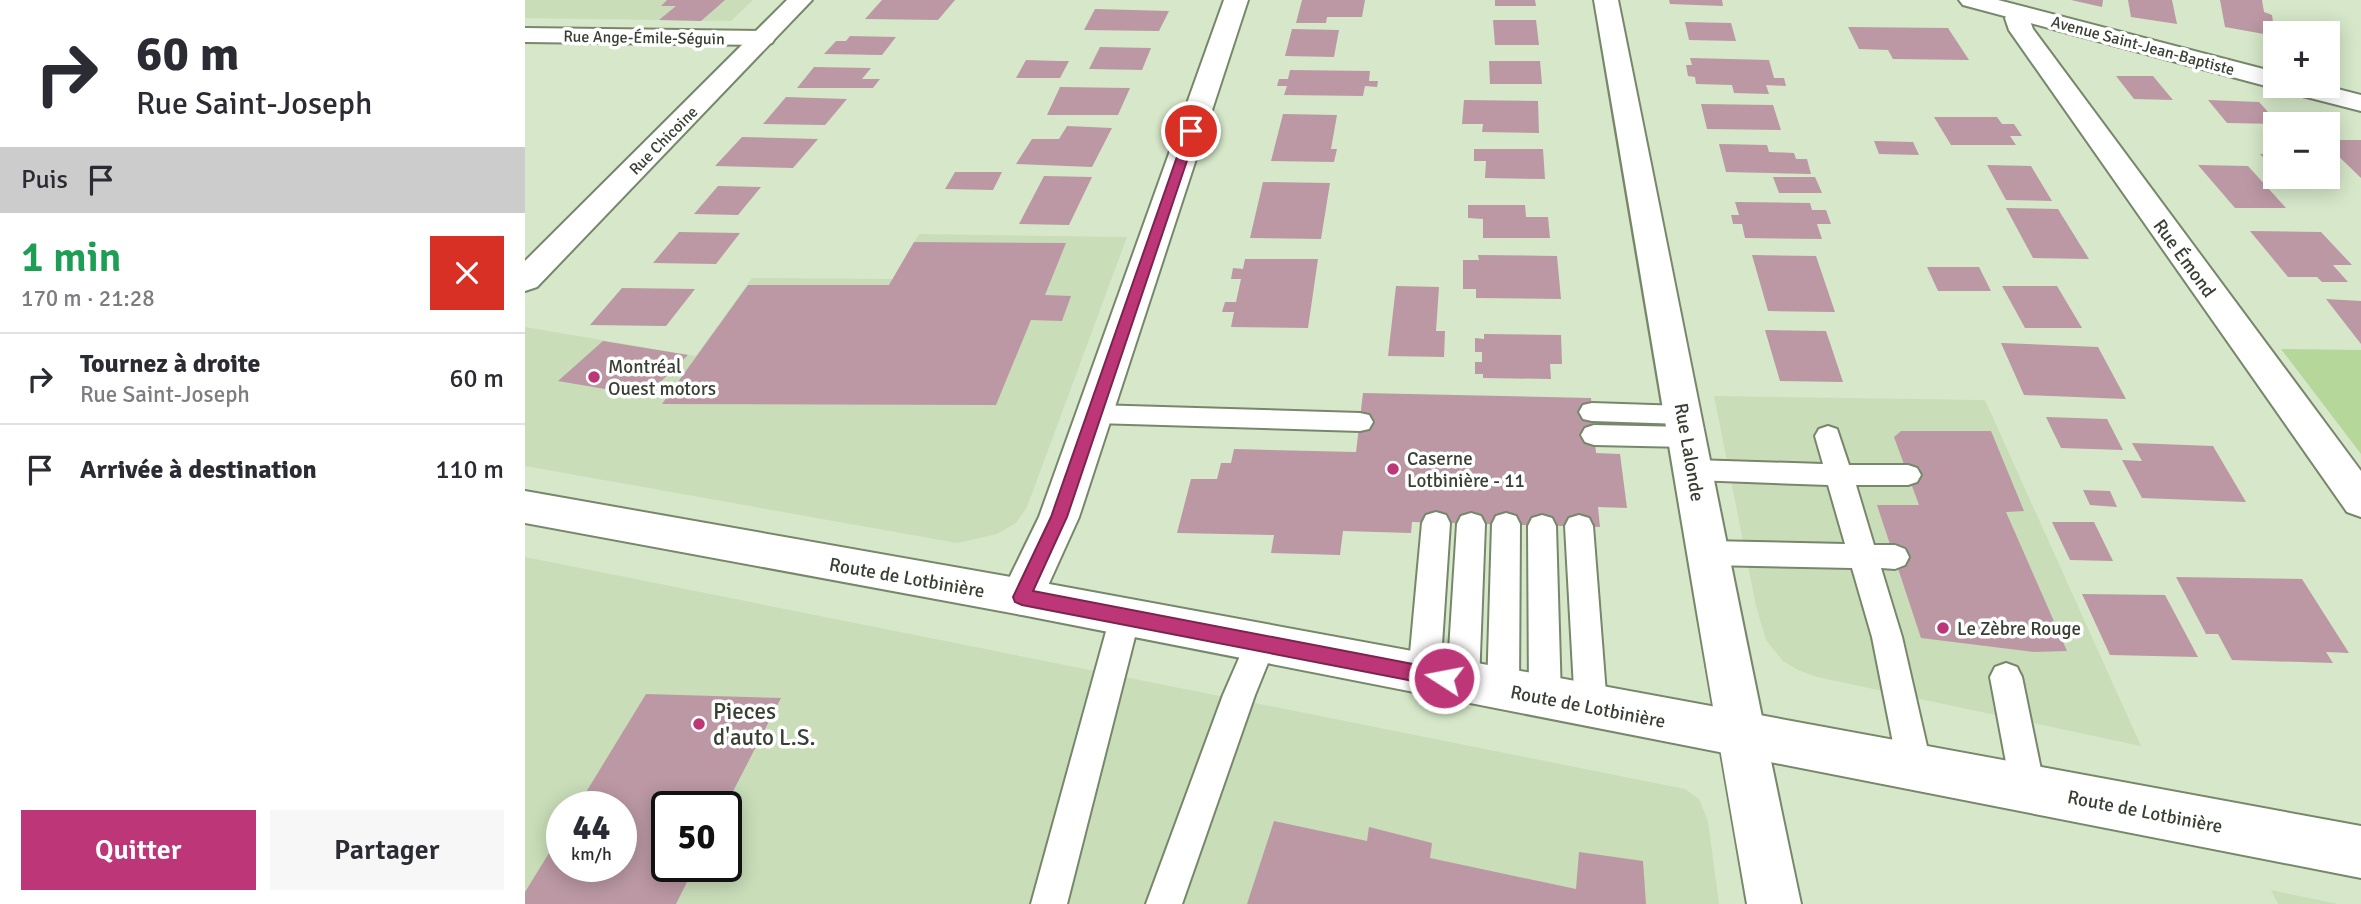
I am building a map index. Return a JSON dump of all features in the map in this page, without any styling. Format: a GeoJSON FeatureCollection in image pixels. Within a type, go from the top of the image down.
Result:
{"type":"FeatureCollection","features":[{"type":"Feature","properties":{"kind":"street","name":"Rue Chicoine"},"geometry":{"type":"LineString","coordinates":[[525,280],[800,0]]}},
{"type":"Feature","properties":{"kind":"street"},"geometry":{"type":"LineString","coordinates":[[1022,597],[1059,517],[1236,0]]}},
{"type":"Feature","properties":{"kind":"street","name":"Rue Lalonde"},"geometry":{"type":"LineString","coordinates":[[1606,0],[1774,904]]}},
{"type":"Feature","properties":{"kind":"street","name":"Avenue Saint-Jean-Baptiste"},"geometry":{"type":"LineString","coordinates":[[1971,0],[2263,77]]}},
{"type":"Feature","properties":{"kind":"street","name":"Rue Émond"},"geometry":{"type":"LineString","coordinates":[[2019,13],[2017,18],[2021,30],[2361,500]]}},
{"type":"Feature","properties":{"kind":"street","name":"Rue Ange-Émile-Séguin"},"geometry":{"type":"LineString","coordinates":[[525,35],[763,38]]}},
{"type":"Feature","properties":{"kind":"street"},"geometry":{"type":"LineString","coordinates":[[2340,98],[2361,103]]}},
{"type":"Feature","properties":{"kind":"street","name":"Route de Lotbinière"},"geometry":{"type":"LineString","coordinates":[[525,507],[1022,597],[2361,852]]}},
{"type":"Feature","properties":{"kind":"lane"},"geometry":{"type":"LineString","coordinates":[[1095,414],[1360,422]]}},
{"type":"Feature","properties":{"kind":"lane"},"geometry":{"type":"LineString","coordinates":[[1593,424],[1688,440],[1839,475],[1908,475]]}},
{"type":"Feature","properties":{"kind":"lane"},"geometry":{"type":"LineString","coordinates":[[1828,436],[1887,637],[1915,768]]}},
{"type":"Feature","properties":{"kind":"lane"},"geometry":{"type":"LineString","coordinates":[[1436,523],[1463,682]]}},
{"type":"Feature","properties":{"kind":"lane"},"geometry":{"type":"LineString","coordinates":[[1463,682],[1471,524]]}},
{"type":"Feature","properties":{"kind":"lane"},"geometry":{"type":"LineString","coordinates":[[1463,682],[1506,524]]}},
{"type":"Feature","properties":{"kind":"lane"},"geometry":{"type":"LineString","coordinates":[[1542,526],[1545,698]]}},
{"type":"Feature","properties":{"kind":"lane"},"geometry":{"type":"LineString","coordinates":[[1579,526],[1591,707]]}},
{"type":"Feature","properties":{"kind":"lane"},"geometry":{"type":"LineString","coordinates":[[1708,553],[1895,557]]}},
{"type":"Feature","properties":{"kind":"lane"},"geometry":{"type":"LineString","coordinates":[[1049,904],[1125,617]]}},
{"type":"Feature","properties":{"kind":"lane"},"geometry":{"type":"LineString","coordinates":[[1164,904],[1239,695],[1261,643]]}},
{"type":"Feature","properties":{"kind":"lane"},"geometry":{"type":"LineString","coordinates":[[2006,677],[2028,789]]}},
{"type":"Feature","properties":{"kind":"shaded area"},"geometry":{"type":"Polygon","coordinates":[[[525,0],[753,0],[731,21],[525,18],[525,0]]]}},
{"type":"Feature","properties":{"kind":"shaded area"},"geometry":{"type":"Polygon","coordinates":[[[919,234],[1127,237],[1027,507],[1016,523],[997,534],[957,543],[525,466],[525,327],[696,356],[752,278],[893,279],[919,234]]]}},
{"type":"Feature","properties":{"kind":"shaded area"},"geometry":{"type":"Polygon","coordinates":[[[2281,349],[2361,350],[2361,454],[2281,349]]]}},
{"type":"Feature","properties":{"kind":"shaded area"},"geometry":{"type":"Polygon","coordinates":[[[1714,396],[1985,400],[2141,746],[1817,677],[1783,661],[1766,640],[1756,606],[1714,396]]]}},
{"type":"Feature","properties":{"kind":"shaded area"},"geometry":{"type":"Polygon","coordinates":[[[525,557],[1685,789],[1699,799],[1708,821],[1719,904],[525,904],[525,557]]]}},
{"type":"Feature","properties":{"kind":"shaded area"},"geometry":{"type":"Polygon","coordinates":[[[2271,890],[2338,904],[2278,904],[2271,890]]]}},
{"type":"Feature","properties":{"kind":"building"},"geometry":{"type":"Polygon","coordinates":[[[667,0],[725,0],[701,21],[659,20],[676,6],[661,6],[667,0]]]}},
{"type":"Feature","properties":{"kind":"building"},"geometry":{"type":"Polygon","coordinates":[[[882,0],[955,0],[938,20],[865,19],[882,0]]]}},
{"type":"Feature","properties":{"kind":"building"},"geometry":{"type":"Polygon","coordinates":[[[1302,0],[1365,0],[1362,17],[1327,17],[1326,23],[1296,23],[1302,0]]]}},
{"type":"Feature","properties":{"kind":"building"},"geometry":{"type":"Polygon","coordinates":[[[1495,0],[1535,0],[1536,6],[1495,6],[1495,0]]]}},
{"type":"Feature","properties":{"kind":"building"},"geometry":{"type":"Polygon","coordinates":[[[1669,0],[1722,0],[1723,6],[1670,4],[1669,0]]]}},
{"type":"Feature","properties":{"kind":"building"},"geometry":{"type":"Polygon","coordinates":[[[2071,0],[2103,0],[2102,7],[2071,0]]]}},
{"type":"Feature","properties":{"kind":"building"},"geometry":{"type":"Polygon","coordinates":[[[2128,0],[2172,0],[2177,24],[2131,17],[2128,0]]]}},
{"type":"Feature","properties":{"kind":"building"},"geometry":{"type":"Polygon","coordinates":[[[2220,0],[2262,0],[2264,12],[2272,15],[2273,21],[2263,21],[2263,34],[2225,27],[2220,0]]]}},
{"type":"Feature","properties":{"kind":"building"},"geometry":{"type":"Polygon","coordinates":[[[1095,9],[1169,11],[1159,31],[1084,30],[1095,9]]]}},
{"type":"Feature","properties":{"kind":"building"},"geometry":{"type":"Polygon","coordinates":[[[1493,20],[1536,20],[1539,45],[1495,45],[1493,20]]]}},
{"type":"Feature","properties":{"kind":"building"},"geometry":{"type":"Polygon","coordinates":[[[1685,22],[1731,23],[1736,41],[1689,40],[1685,22]]]}},
{"type":"Feature","properties":{"kind":"building"},"geometry":{"type":"Polygon","coordinates":[[[1848,27],[1948,28],[1969,60],[1893,59],[1888,50],[1859,49],[1848,27]]]}},
{"type":"Feature","properties":{"kind":"building"},"geometry":{"type":"Polygon","coordinates":[[[1292,29],[1339,30],[1334,57],[1285,56],[1292,29]]]}},
{"type":"Feature","properties":{"kind":"building"},"geometry":{"type":"Polygon","coordinates":[[[850,36],[896,37],[882,55],[824,54],[836,41],[846,41],[850,36]]]}},
{"type":"Feature","properties":{"kind":"building"},"geometry":{"type":"Polygon","coordinates":[[[1100,47],[1151,48],[1142,70],[1089,69],[1100,47]]]}},
{"type":"Feature","properties":{"kind":"building"},"geometry":{"type":"Polygon","coordinates":[[[1690,58],[1769,60],[1774,78],[1784,78],[1786,86],[1766,85],[1769,94],[1734,93],[1732,85],[1696,84],[1695,77],[1688,76],[1686,65],[1692,65],[1690,58]]]}},
{"type":"Feature","properties":{"kind":"building"},"geometry":{"type":"Polygon","coordinates":[[[1026,60],[1069,61],[1060,78],[1016,78],[1026,60]]]}},
{"type":"Feature","properties":{"kind":"building"},"geometry":{"type":"Polygon","coordinates":[[[1489,61],[1540,61],[1542,84],[1490,84],[1489,61]]]}},
{"type":"Feature","properties":{"kind":"building"},"geometry":{"type":"Polygon","coordinates":[[[814,67],[871,68],[862,79],[880,79],[873,88],[797,88],[814,67]]]}},
{"type":"Feature","properties":{"kind":"building"},"geometry":{"type":"Polygon","coordinates":[[[1290,70],[1370,71],[1369,81],[1378,81],[1377,87],[1365,86],[1363,96],[1284,95],[1287,86],[1277,86],[1279,79],[1288,79],[1290,70]]]}},
{"type":"Feature","properties":{"kind":"building"},"geometry":{"type":"Polygon","coordinates":[[[2116,76],[2153,76],[2173,100],[2134,99],[2116,76]]]}},
{"type":"Feature","properties":{"kind":"building"},"geometry":{"type":"Polygon","coordinates":[[[1060,87],[1130,88],[1118,115],[1047,115],[1060,87]]]}},
{"type":"Feature","properties":{"kind":"building"},"geometry":{"type":"Polygon","coordinates":[[[786,97],[847,99],[825,125],[763,124],[786,97]]]}},
{"type":"Feature","properties":{"kind":"building"},"geometry":{"type":"Polygon","coordinates":[[[1464,100],[1538,101],[1539,133],[1482,132],[1483,124],[1462,124],[1464,100]]]}},
{"type":"Feature","properties":{"kind":"building"},"geometry":{"type":"Polygon","coordinates":[[[2208,100],[2259,102],[2268,112],[2263,112],[2263,124],[2227,123],[2208,100]]]}},
{"type":"Feature","properties":{"kind":"building"},"geometry":{"type":"Polygon","coordinates":[[[1701,104],[1773,105],[1781,130],[1707,129],[1701,104]]]}},
{"type":"Feature","properties":{"kind":"building"},"geometry":{"type":"Polygon","coordinates":[[[1283,114],[1337,115],[1331,149],[1337,149],[1334,162],[1271,161],[1283,114]]]}},
{"type":"Feature","properties":{"kind":"building"},"geometry":{"type":"Polygon","coordinates":[[[1934,117],[1997,117],[2002,124],[2014,124],[2022,136],[2010,136],[2016,145],[1951,145],[1934,117]]]}},
{"type":"Feature","properties":{"kind":"building"},"geometry":{"type":"Polygon","coordinates":[[[1067,126],[1112,128],[1092,167],[1016,164],[1032,139],[1059,139],[1067,126]]]}},
{"type":"Feature","properties":{"kind":"building"},"geometry":{"type":"Polygon","coordinates":[[[742,137],[818,139],[793,168],[715,166],[742,137]]]}},
{"type":"Feature","properties":{"kind":"building"},"geometry":{"type":"Polygon","coordinates":[[[2340,140],[2361,140],[2361,178],[2340,158],[2340,140]]]}},
{"type":"Feature","properties":{"kind":"building"},"geometry":{"type":"Polygon","coordinates":[[[1874,141],[1913,142],[1919,155],[1879,154],[1874,141]]]}},
{"type":"Feature","properties":{"kind":"building"},"geometry":{"type":"Polygon","coordinates":[[[1719,144],[1767,145],[1769,152],[1794,153],[1796,159],[1807,159],[1811,174],[1726,172],[1719,144]]]}},
{"type":"Feature","properties":{"kind":"building"},"geometry":{"type":"Polygon","coordinates":[[[1474,149],[1543,149],[1545,179],[1485,178],[1486,161],[1474,161],[1474,149]]]}},
{"type":"Feature","properties":{"kind":"building"},"geometry":{"type":"Polygon","coordinates":[[[1987,165],[2031,166],[2052,201],[2006,200],[1987,165]]]}},
{"type":"Feature","properties":{"kind":"building"},"geometry":{"type":"Polygon","coordinates":[[[2198,165],[2248,166],[2263,183],[2263,189],[2269,189],[2286,208],[2235,208],[2198,165]]]}},
{"type":"Feature","properties":{"kind":"building"},"geometry":{"type":"Polygon","coordinates":[[[955,172],[1002,172],[993,190],[945,189],[955,172]]]}},
{"type":"Feature","properties":{"kind":"building"},"geometry":{"type":"Polygon","coordinates":[[[1044,176],[1092,177],[1069,225],[1019,224],[1044,176]]]}},
{"type":"Feature","properties":{"kind":"building"},"geometry":{"type":"Polygon","coordinates":[[[1773,177],[1815,177],[1822,193],[1779,193],[1773,177]]]}},
{"type":"Feature","properties":{"kind":"building"},"geometry":{"type":"Polygon","coordinates":[[[1263,182],[1330,183],[1321,239],[1250,238],[1263,182]]]}},
{"type":"Feature","properties":{"kind":"building"},"geometry":{"type":"Polygon","coordinates":[[[718,186],[761,187],[738,215],[694,214],[718,186]]]}},
{"type":"Feature","properties":{"kind":"building"},"geometry":{"type":"Polygon","coordinates":[[[1735,202],[1810,203],[1812,210],[1826,210],[1831,224],[1817,224],[1822,239],[1745,238],[1742,224],[1733,224],[1731,215],[1739,215],[1735,202]]]}},
{"type":"Feature","properties":{"kind":"building"},"geometry":{"type":"Polygon","coordinates":[[[1468,205],[1525,205],[1526,217],[1548,217],[1550,238],[1483,238],[1483,219],[1468,218],[1468,205]]]}},
{"type":"Feature","properties":{"kind":"building"},"geometry":{"type":"Polygon","coordinates":[[[2006,208],[2058,209],[2089,259],[2033,258],[2006,208]]]}},
{"type":"Feature","properties":{"kind":"building"},"geometry":{"type":"Polygon","coordinates":[[[2250,231],[2321,232],[2352,265],[2333,265],[2348,282],[2322,282],[2317,277],[2288,277],[2250,231]]]}},
{"type":"Feature","properties":{"kind":"building"},"geometry":{"type":"Polygon","coordinates":[[[679,232],[740,233],[716,264],[653,263],[679,232]]]}},
{"type":"Feature","properties":{"kind":"building"},"geometry":{"type":"Polygon","coordinates":[[[914,242],[1066,243],[1045,295],[1071,296],[1062,321],[1031,320],[996,405],[662,404],[748,285],[889,285],[914,242]]]}},
{"type":"Feature","properties":{"kind":"building"},"geometry":{"type":"Polygon","coordinates":[[[1478,255],[1557,256],[1561,299],[1476,298],[1476,289],[1463,289],[1463,260],[1479,260],[1478,255]]]}},
{"type":"Feature","properties":{"kind":"building"},"geometry":{"type":"Polygon","coordinates":[[[1752,255],[1816,256],[1835,312],[1768,311],[1752,255]]]}},
{"type":"Feature","properties":{"kind":"building"},"geometry":{"type":"Polygon","coordinates":[[[1245,259],[1318,259],[1308,328],[1231,327],[1234,312],[1222,312],[1225,302],[1236,302],[1241,279],[1231,279],[1233,268],[1243,269],[1245,259]]]}},
{"type":"Feature","properties":{"kind":"building"},"geometry":{"type":"Polygon","coordinates":[[[1927,267],[1979,267],[1991,291],[1938,291],[1927,267]]]}},
{"type":"Feature","properties":{"kind":"building"},"geometry":{"type":"Polygon","coordinates":[[[1396,286],[1439,287],[1436,331],[1445,331],[1444,357],[1388,356],[1396,286]]]}},
{"type":"Feature","properties":{"kind":"building"},"geometry":{"type":"Polygon","coordinates":[[[2002,286],[2057,286],[2082,328],[2025,328],[2002,286]]]}},
{"type":"Feature","properties":{"kind":"building"},"geometry":{"type":"Polygon","coordinates":[[[622,288],[695,289],[666,326],[590,325],[622,288]]]}},
{"type":"Feature","properties":{"kind":"building"},"geometry":{"type":"Polygon","coordinates":[[[2326,299],[2361,301],[2361,344],[2326,299]]]}},
{"type":"Feature","properties":{"kind":"building"},"geometry":{"type":"Polygon","coordinates":[[[1765,330],[1826,331],[1843,382],[1780,381],[1765,330]]]}},
{"type":"Feature","properties":{"kind":"building"},"geometry":{"type":"Polygon","coordinates":[[[1484,334],[1561,335],[1562,364],[1550,364],[1551,379],[1483,378],[1483,374],[1475,374],[1475,362],[1482,362],[1482,352],[1475,352],[1475,338],[1484,339],[1484,334]]]}},
{"type":"Feature","properties":{"kind":"building"},"geometry":{"type":"Polygon","coordinates":[[[603,341],[688,355],[646,396],[558,381],[603,341]]]}},
{"type":"Feature","properties":{"kind":"building"},"geometry":{"type":"Polygon","coordinates":[[[2001,343],[2098,347],[2126,399],[2024,395],[2001,343]]]}},
{"type":"Feature","properties":{"kind":"building"},"geometry":{"type":"Polygon","coordinates":[[[1363,393],[1591,398],[1596,453],[1620,454],[1627,508],[1598,507],[1600,527],[1412,522],[1411,533],[1343,531],[1340,555],[1271,553],[1274,535],[1177,533],[1191,479],[1217,479],[1221,463],[1231,463],[1234,449],[1356,452],[1363,393]]]}},
{"type":"Feature","properties":{"kind":"building"},"geometry":{"type":"Polygon","coordinates":[[[2046,417],[2107,419],[2123,450],[2061,448],[2046,417]]]}},
{"type":"Feature","properties":{"kind":"building"},"geometry":{"type":"Polygon","coordinates":[[[1901,431],[1991,431],[2024,511],[2006,512],[2067,651],[2034,652],[1921,638],[1877,505],[1919,505],[1894,437],[1901,431]]]}},
{"type":"Feature","properties":{"kind":"building"},"geometry":{"type":"Polygon","coordinates":[[[2132,443],[2213,446],[2246,502],[2142,498],[2122,460],[2142,461],[2132,443]]]}},
{"type":"Feature","properties":{"kind":"building"},"geometry":{"type":"Polygon","coordinates":[[[2083,490],[2110,491],[2117,507],[2090,505],[2083,490]]]}},
{"type":"Feature","properties":{"kind":"building"},"geometry":{"type":"Polygon","coordinates":[[[2052,522],[2094,522],[2113,561],[2070,560],[2052,522]]]}},
{"type":"Feature","properties":{"kind":"building"},"geometry":{"type":"Polygon","coordinates":[[[2176,577],[2302,579],[2349,653],[2326,652],[2333,663],[2232,660],[2218,634],[2206,634],[2176,577]]]}},
{"type":"Feature","properties":{"kind":"building"},"geometry":{"type":"Polygon","coordinates":[[[2082,594],[2165,595],[2198,657],[2110,655],[2082,594]]]}},
{"type":"Feature","properties":{"kind":"building"},"geometry":{"type":"Polygon","coordinates":[[[646,694],[781,698],[733,791],[651,791],[651,882],[687,882],[676,904],[525,904],[525,892],[546,858],[546,882],[637,882],[637,791],[587,791],[646,694]]]}},
{"type":"Feature","properties":{"kind":"building"},"geometry":{"type":"Polygon","coordinates":[[[1274,821],[1367,841],[1369,827],[1432,843],[1430,858],[1576,889],[1579,852],[1643,861],[1646,904],[1247,904],[1274,821]]]}},
{"type":"Feature","properties":{"kind":"place","name":"Montréal Ouest motors"},"geometry":{"type":"Point","coordinates":[594,377]}},
{"type":"Feature","properties":{"kind":"place","name":"Caserne Lotbinière - 11"},"geometry":{"type":"Point","coordinates":[1393,469]}},
{"type":"Feature","properties":{"kind":"place","name":"Le Zèbre Rouge"},"geometry":{"type":"Point","coordinates":[1943,628]}},
{"type":"Feature","properties":{"kind":"place","name":"Pieces d'auto L.S."},"geometry":{"type":"Point","coordinates":[699,724]}},
{"type":"Feature","properties":{"kind":"route"},"geometry":{"type":"LineString","coordinates":[[1191,131],[1059,517],[1022,597],[1444,678]]}}]}
